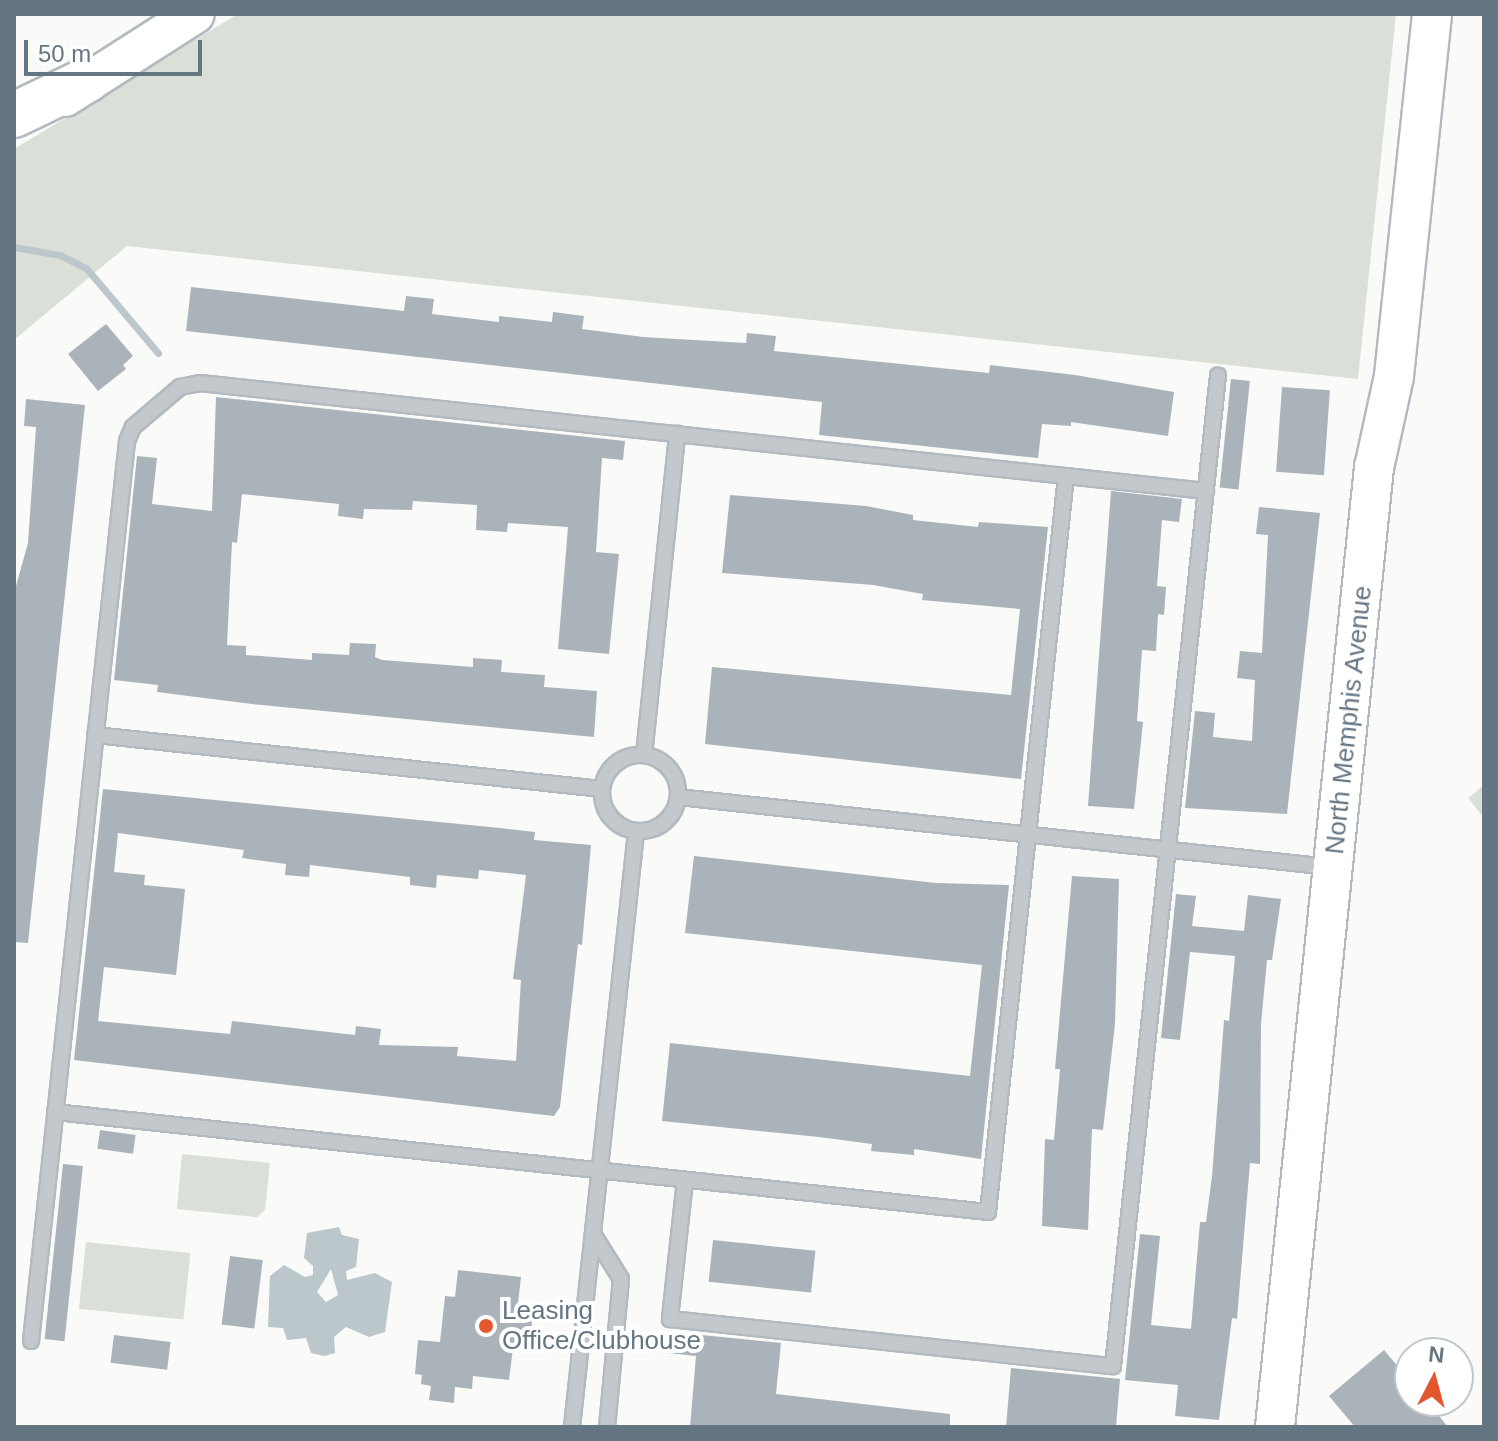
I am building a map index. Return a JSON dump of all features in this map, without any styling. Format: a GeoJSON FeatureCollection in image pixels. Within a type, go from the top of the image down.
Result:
{"type":"FeatureCollection","features":[{"type":"Feature","properties":{"kind":"highway"},"geometry":{"type":"LineString","coordinates":[[14,115],[87,80]]}},
{"type":"Feature","properties":{"kind":"street"},"geometry":{"type":"LineString","coordinates":[[14,134],[87,80],[195,14]]}},
{"type":"Feature","properties":{"kind":"street","name":"North Memphis Avenue"},"geometry":{"type":"LineString","coordinates":[[1275,1427],[1374,468],[1394,376],[1432,14]]}},
{"type":"Feature","properties":{"kind":"lane"},"geometry":{"type":"LineString","coordinates":[[685,1180],[670,1319],[1113,1366],[1218,376]]}},
{"type":"Feature","properties":{"kind":"lane"},"geometry":{"type":"LineString","coordinates":[[31,1341],[129,433],[180,387],[200,383],[1206,491]]}},
{"type":"Feature","properties":{"kind":"lane"},"geometry":{"type":"LineString","coordinates":[[644,755],[677,434]]}},
{"type":"Feature","properties":{"kind":"lane"},"geometry":{"type":"LineString","coordinates":[[55,1112],[988,1212],[1066,476]]}},
{"type":"Feature","properties":{"kind":"lane"},"geometry":{"type":"LineString","coordinates":[[95,735],[602,789]]}},
{"type":"Feature","properties":{"kind":"lane"},"geometry":{"type":"LineString","coordinates":[[644,755],[667,766],[678,797],[660,826],[636,832],[607,814],[602,789],[619,761],[644,755]]}},
{"type":"Feature","properties":{"kind":"lane"},"geometry":{"type":"LineString","coordinates":[[678,797],[1335,868]]}},
{"type":"Feature","properties":{"kind":"lane"},"geometry":{"type":"LineString","coordinates":[[572,1427],[636,832]]}},
{"type":"Feature","properties":{"kind":"lane"},"geometry":{"type":"LineString","coordinates":[[593,1234],[621,1279],[607,1427]]}},
{"type":"Feature","properties":{"kind":"shaded area"},"geometry":{"type":"Polygon","coordinates":[[[238,14],[1396,14],[1358,379],[127,246],[14,340],[14,149],[238,14]]]}},
{"type":"Feature","properties":{"kind":"shaded area"},"geometry":{"type":"Polygon","coordinates":[[[1484,785],[1484,818],[1468,798],[1484,785]]]}},
{"type":"Feature","properties":{"kind":"shaded area"},"geometry":{"type":"Polygon","coordinates":[[[182,1154],[270,1163],[265,1210],[257,1217],[177,1209],[182,1154]]]}},
{"type":"Feature","properties":{"kind":"shaded area"},"geometry":{"type":"Polygon","coordinates":[[[339,1227],[342,1235],[359,1239],[356,1267],[346,1271],[347,1280],[375,1273],[392,1282],[385,1332],[369,1337],[346,1327],[334,1337],[335,1353],[324,1356],[311,1353],[306,1338],[287,1340],[283,1328],[268,1327],[270,1276],[284,1265],[305,1277],[313,1275],[313,1266],[304,1258],[307,1233],[339,1227]],[[331,1269],[317,1292],[326,1302],[338,1295],[331,1269]]]}},
{"type":"Feature","properties":{"kind":"shaded area"},"geometry":{"type":"Polygon","coordinates":[[[86,1242],[190,1253],[183,1320],[79,1309],[86,1242]]]}},
{"type":"Feature","properties":{"kind":"building"},"geometry":{"type":"Polygon","coordinates":[[[191,287],[404,311],[406,296],[434,299],[432,314],[499,322],[499,316],[552,322],[553,312],[584,316],[582,329],[643,337],[746,343],[747,333],[776,336],[774,351],[989,373],[990,365],[1075,375],[1174,392],[1168,436],[1071,422],[1071,426],[1042,424],[1038,458],[819,435],[822,402],[186,331],[191,287]]]}},
{"type":"Feature","properties":{"kind":"building"},"geometry":{"type":"Polygon","coordinates":[[[106,324],[133,356],[123,365],[126,369],[98,391],[68,354],[106,324]]]}},
{"type":"Feature","properties":{"kind":"building"},"geometry":{"type":"Polygon","coordinates":[[[1231,379],[1250,381],[1239,489],[1220,487],[1231,379]]]}},
{"type":"Feature","properties":{"kind":"building"},"geometry":{"type":"Polygon","coordinates":[[[1282,387],[1330,390],[1324,475],[1276,472],[1282,387]]]}},
{"type":"Feature","properties":{"kind":"building"},"geometry":{"type":"Polygon","coordinates":[[[216,397],[625,441],[623,460],[602,458],[596,552],[619,554],[609,654],[558,649],[568,527],[508,523],[507,532],[476,530],[477,505],[413,501],[412,510],[364,509],[363,519],[338,516],[339,504],[242,494],[237,543],[232,542],[227,645],[246,646],[246,655],[312,660],[312,653],[349,655],[350,643],[376,644],[375,657],[382,660],[473,667],[473,658],[502,660],[501,672],[545,675],[544,687],[597,691],[594,737],[252,704],[157,692],[158,685],[114,680],[137,456],[157,458],[152,504],[212,511],[216,397]]]}},
{"type":"Feature","properties":{"kind":"building"},"geometry":{"type":"Polygon","coordinates":[[[26,399],[85,405],[28,943],[14,942],[14,593],[28,543],[36,427],[24,426],[26,399]]]}},
{"type":"Feature","properties":{"kind":"building"},"geometry":{"type":"Polygon","coordinates":[[[1111,491],[1182,499],[1179,522],[1162,520],[1157,586],[1166,587],[1164,615],[1158,614],[1156,651],[1142,650],[1137,721],[1143,722],[1134,809],[1088,806],[1111,491]]]}},
{"type":"Feature","properties":{"kind":"building"},"geometry":{"type":"Polygon","coordinates":[[[730,495],[866,506],[913,515],[913,520],[978,527],[979,522],[1048,527],[1021,779],[705,744],[712,667],[1011,695],[1020,609],[922,600],[923,594],[873,585],[722,573],[730,495]]]}},
{"type":"Feature","properties":{"kind":"building"},"geometry":{"type":"Polygon","coordinates":[[[1259,507],[1320,513],[1287,814],[1185,808],[1195,711],[1215,713],[1213,737],[1252,741],[1255,680],[1237,678],[1240,651],[1262,653],[1268,535],[1256,534],[1259,507]]]}},
{"type":"Feature","properties":{"kind":"building"},"geometry":{"type":"Polygon","coordinates":[[[103,789],[535,832],[534,840],[591,845],[582,945],[578,944],[560,1107],[554,1116],[74,1060],[103,789]],[[118,833],[114,872],[145,875],[144,885],[185,889],[182,920],[176,975],[104,967],[98,1021],[230,1034],[232,1021],[355,1035],[356,1026],[381,1029],[379,1045],[458,1047],[457,1056],[516,1061],[521,980],[513,979],[526,875],[479,870],[478,879],[437,875],[436,888],[410,885],[410,877],[310,865],[309,877],[285,875],[286,864],[242,858],[244,850],[118,833]]]}},
{"type":"Feature","properties":{"kind":"building"},"geometry":{"type":"Polygon","coordinates":[[[694,856],[936,883],[1009,885],[981,1159],[914,1149],[914,1155],[871,1151],[872,1144],[662,1121],[670,1043],[970,1076],[982,965],[685,933],[694,856]]]}},
{"type":"Feature","properties":{"kind":"building"},"geometry":{"type":"Polygon","coordinates":[[[1072,876],[1119,879],[1115,1024],[1103,1130],[1092,1129],[1088,1230],[1042,1226],[1045,1139],[1054,1140],[1060,1069],[1055,1069],[1072,876]]]}},
{"type":"Feature","properties":{"kind":"building"},"geometry":{"type":"Polygon","coordinates":[[[1176,894],[1196,896],[1192,926],[1244,931],[1248,895],[1281,899],[1272,960],[1267,960],[1261,1024],[1260,1164],[1250,1163],[1237,1319],[1232,1318],[1219,1420],[1175,1416],[1178,1385],[1125,1380],[1140,1234],[1160,1236],[1151,1325],[1191,1329],[1200,1222],[1206,1222],[1212,1176],[1224,1020],[1229,1021],[1235,956],[1190,952],[1180,1040],[1161,1038],[1176,894]]]}},
{"type":"Feature","properties":{"kind":"building"},"geometry":{"type":"Polygon","coordinates":[[[100,1130],[136,1135],[133,1154],[97,1149],[100,1130]]]}},
{"type":"Feature","properties":{"kind":"building"},"geometry":{"type":"Polygon","coordinates":[[[63,1164],[83,1166],[64,1341],[45,1339],[63,1164]]]}},
{"type":"Feature","properties":{"kind":"building"},"geometry":{"type":"Polygon","coordinates":[[[713,1240],[815,1251],[811,1293],[709,1282],[713,1240]]]}},
{"type":"Feature","properties":{"kind":"building"},"geometry":{"type":"Polygon","coordinates":[[[230,1256],[263,1260],[254,1329],[222,1324],[230,1256]]]}},
{"type":"Feature","properties":{"kind":"building","name":"Leasing Office/Clubhouse"},"geometry":{"type":"Polygon","coordinates":[[[458,1270],[521,1277],[517,1312],[533,1313],[529,1350],[513,1348],[509,1380],[473,1376],[472,1389],[455,1387],[454,1403],[429,1400],[431,1386],[421,1384],[422,1375],[415,1374],[418,1340],[440,1342],[445,1296],[455,1297],[458,1270]]]}},
{"type":"Feature","properties":{"kind":"building"},"geometry":{"type":"Polygon","coordinates":[[[672,1332],[781,1343],[776,1394],[950,1414],[950,1427],[690,1427],[696,1356],[669,1353],[672,1332]]]}},
{"type":"Feature","properties":{"kind":"building"},"geometry":{"type":"Polygon","coordinates":[[[114,1335],[171,1342],[167,1370],[111,1363],[114,1335]]]}},
{"type":"Feature","properties":{"kind":"building"},"geometry":{"type":"Polygon","coordinates":[[[1384,1350],[1394,1362],[1394,1417],[1440,1417],[1448,1427],[1355,1427],[1329,1396],[1384,1350]]]}},
{"type":"Feature","properties":{"kind":"building"},"geometry":{"type":"Polygon","coordinates":[[[1011,1368],[1120,1379],[1116,1427],[1006,1427],[1011,1368]]]}},
{"type":"Feature","properties":{"kind":"waterway"},"geometry":{"type":"LineString","coordinates":[[14,247],[60,255],[87,269],[158,353]]}},
{"type":"Feature","properties":{"kind":"place","name":"Leasing Office/Clubhouse"},"geometry":{"type":"Point","coordinates":[486,1326]}}]}
